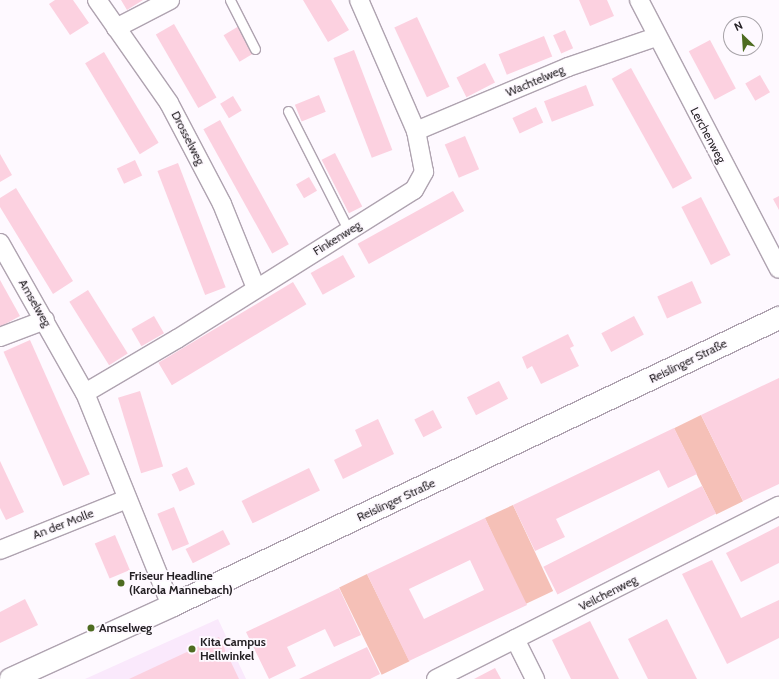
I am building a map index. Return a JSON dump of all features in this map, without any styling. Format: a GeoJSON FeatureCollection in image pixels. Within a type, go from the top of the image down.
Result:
{"type":"FeatureCollection","features":[{"type":"Feature","properties":{"kind":"street","name":"Drosselweg"},"geometry":{"type":"LineString","coordinates":[[97,0],[169,103],[222,204],[256,288]]}},
{"type":"Feature","properties":{"kind":"street"},"geometry":{"type":"LineString","coordinates":[[116,28],[170,0]]}},
{"type":"Feature","properties":{"kind":"street","name":"Finkenweg"},"geometry":{"type":"LineString","coordinates":[[85,393],[177,339],[414,190],[424,172],[416,131],[359,0]]}},
{"type":"Feature","properties":{"kind":"street","name":"Lerchenweg"},"geometry":{"type":"LineString","coordinates":[[638,0],[656,37],[775,250],[779,269]]}},
{"type":"Feature","properties":{"kind":"street","name":"Wachtelweg"},"geometry":{"type":"LineString","coordinates":[[416,131],[568,67],[656,37]]}},
{"type":"Feature","properties":{"kind":"street","name":"Amselweg"},"geometry":{"type":"LineString","coordinates":[[0,243],[85,393],[171,606]]}},
{"type":"Feature","properties":{"kind":"street","name":"Reislinger Straße"},"geometry":{"type":"LineString","coordinates":[[11,679],[171,606],[779,318]]}},
{"type":"Feature","properties":{"kind":"street"},"geometry":{"type":"LineString","coordinates":[[0,337],[45,320]]}},
{"type":"Feature","properties":{"kind":"street","name":"An der Molle"},"geometry":{"type":"LineString","coordinates":[[0,550],[127,499]]}},
{"type":"Feature","properties":{"kind":"street","name":"Veilchenweg"},"geometry":{"type":"LineString","coordinates":[[436,679],[779,506]]}},
{"type":"Feature","properties":{"kind":"street"},"geometry":{"type":"LineString","coordinates":[[515,639],[535,679]]}},
{"type":"Feature","properties":{"kind":"lane"},"geometry":{"type":"LineString","coordinates":[[230,0],[255,49]]}},
{"type":"Feature","properties":{"kind":"lane"},"geometry":{"type":"LineString","coordinates":[[288,111],[349,231]]}},
{"type":"Feature","properties":{"kind":"shaded area"},"geometry":{"type":"Polygon","coordinates":[[[701,415],[743,501],[716,514],[674,428],[701,415]]]}},
{"type":"Feature","properties":{"kind":"shaded area"},"geometry":{"type":"Polygon","coordinates":[[[513,505],[553,591],[525,604],[485,518],[513,505]]]}},
{"type":"Feature","properties":{"kind":"shaded area"},"geometry":{"type":"Polygon","coordinates":[[[367,574],[410,661],[382,675],[339,588],[367,574]]]}},
{"type":"Feature","properties":{"kind":"shaded area","name":"Kita Campus Hellwinkel"},"geometry":{"type":"Polygon","coordinates":[[[218,619],[246,679],[85,679],[218,619]]]}},
{"type":"Feature","properties":{"kind":"building"},"geometry":{"type":"Polygon","coordinates":[[[55,0],[73,0],[89,23],[70,35],[49,4],[55,0]]]}},
{"type":"Feature","properties":{"kind":"building"},"geometry":{"type":"Polygon","coordinates":[[[121,0],[143,0],[127,10],[121,0]]]}},
{"type":"Feature","properties":{"kind":"building"},"geometry":{"type":"Polygon","coordinates":[[[303,0],[331,0],[349,30],[328,42],[303,0]]]}},
{"type":"Feature","properties":{"kind":"building"},"geometry":{"type":"Polygon","coordinates":[[[579,0],[607,0],[614,16],[590,26],[579,0]]]}},
{"type":"Feature","properties":{"kind":"building"},"geometry":{"type":"Polygon","coordinates":[[[417,17],[450,87],[427,97],[394,28],[417,17]]]}},
{"type":"Feature","properties":{"kind":"building"},"geometry":{"type":"Polygon","coordinates":[[[174,24],[216,98],[198,108],[156,34],[174,24]]]}},
{"type":"Feature","properties":{"kind":"building"},"geometry":{"type":"Polygon","coordinates":[[[239,26],[255,53],[240,62],[224,35],[239,26]]]}},
{"type":"Feature","properties":{"kind":"building"},"geometry":{"type":"Polygon","coordinates":[[[565,30],[573,48],[561,54],[553,35],[565,30]]]}},
{"type":"Feature","properties":{"kind":"building"},"geometry":{"type":"Polygon","coordinates":[[[544,36],[552,56],[507,75],[499,54],[544,36]]]}},
{"type":"Feature","properties":{"kind":"building"},"geometry":{"type":"Polygon","coordinates":[[[710,40],[736,89],[715,100],[689,51],[710,40]]]}},
{"type":"Feature","properties":{"kind":"building"},"geometry":{"type":"Polygon","coordinates":[[[354,50],[392,150],[372,158],[333,58],[354,50]]]}},
{"type":"Feature","properties":{"kind":"building"},"geometry":{"type":"Polygon","coordinates":[[[104,52],[159,143],[140,154],[85,63],[104,52]]]}},
{"type":"Feature","properties":{"kind":"building"},"geometry":{"type":"Polygon","coordinates":[[[485,63],[495,83],[466,97],[456,78],[485,63]]]}},
{"type":"Feature","properties":{"kind":"building"},"geometry":{"type":"Polygon","coordinates":[[[631,68],[692,178],[673,189],[612,79],[631,68]]]}},
{"type":"Feature","properties":{"kind":"building"},"geometry":{"type":"Polygon","coordinates":[[[760,75],[770,92],[755,101],[745,84],[760,75]]]}},
{"type":"Feature","properties":{"kind":"building"},"geometry":{"type":"Polygon","coordinates":[[[586,85],[594,106],[552,122],[544,101],[586,85]]]}},
{"type":"Feature","properties":{"kind":"building"},"geometry":{"type":"Polygon","coordinates":[[[319,95],[326,112],[302,121],[295,105],[319,95]]]}},
{"type":"Feature","properties":{"kind":"building"},"geometry":{"type":"Polygon","coordinates":[[[233,96],[242,111],[229,118],[220,104],[233,96]]]}},
{"type":"Feature","properties":{"kind":"building"},"geometry":{"type":"Polygon","coordinates":[[[536,107],[543,122],[520,133],[512,118],[536,107]]]}},
{"type":"Feature","properties":{"kind":"building"},"geometry":{"type":"Polygon","coordinates":[[[220,120],[289,244],[272,253],[203,129],[220,120]]]}},
{"type":"Feature","properties":{"kind":"building"},"geometry":{"type":"Polygon","coordinates":[[[465,136],[479,169],[459,178],[445,145],[465,136]]]}},
{"type":"Feature","properties":{"kind":"building"},"geometry":{"type":"Polygon","coordinates":[[[335,153],[362,206],[349,213],[322,160],[335,153]]]}},
{"type":"Feature","properties":{"kind":"building"},"geometry":{"type":"Polygon","coordinates":[[[0,154],[12,175],[0,182],[0,154]]]}},
{"type":"Feature","properties":{"kind":"building"},"geometry":{"type":"Polygon","coordinates":[[[135,160],[142,175],[124,184],[117,168],[135,160]]]}},
{"type":"Feature","properties":{"kind":"building"},"geometry":{"type":"Polygon","coordinates":[[[178,163],[226,287],[205,295],[157,171],[178,163]]]}},
{"type":"Feature","properties":{"kind":"building"},"geometry":{"type":"Polygon","coordinates":[[[309,177],[317,191],[304,198],[296,185],[309,177]]]}},
{"type":"Feature","properties":{"kind":"building"},"geometry":{"type":"Polygon","coordinates":[[[16,188],[73,281],[53,294],[0,207],[0,198],[16,188]]]}},
{"type":"Feature","properties":{"kind":"building"},"geometry":{"type":"Polygon","coordinates":[[[453,191],[464,211],[369,264],[358,244],[453,191]]]}},
{"type":"Feature","properties":{"kind":"building"},"geometry":{"type":"Polygon","coordinates":[[[779,196],[779,210],[773,199],[779,196]]]}},
{"type":"Feature","properties":{"kind":"building"},"geometry":{"type":"Polygon","coordinates":[[[701,197],[731,255],[711,265],[681,207],[701,197]]]}},
{"type":"Feature","properties":{"kind":"building"},"geometry":{"type":"Polygon","coordinates":[[[343,255],[355,277],[323,295],[311,273],[343,255]]]}},
{"type":"Feature","properties":{"kind":"building"},"geometry":{"type":"Polygon","coordinates":[[[0,280],[20,316],[0,327],[0,280]]]}},
{"type":"Feature","properties":{"kind":"building"},"geometry":{"type":"Polygon","coordinates":[[[692,281],[702,303],[667,318],[657,296],[692,281]]]}},
{"type":"Feature","properties":{"kind":"building"},"geometry":{"type":"Polygon","coordinates":[[[293,282],[306,304],[172,385],[158,363],[293,282]]]}},
{"type":"Feature","properties":{"kind":"building"},"geometry":{"type":"Polygon","coordinates":[[[88,290],[128,354],[109,365],[69,302],[88,290]]]}},
{"type":"Feature","properties":{"kind":"building"},"geometry":{"type":"Polygon","coordinates":[[[154,316],[164,333],[141,346],[131,329],[154,316]]]}},
{"type":"Feature","properties":{"kind":"building"},"geometry":{"type":"Polygon","coordinates":[[[634,316],[644,335],[611,352],[601,333],[634,316]]]}},
{"type":"Feature","properties":{"kind":"building"},"geometry":{"type":"Polygon","coordinates":[[[568,334],[574,346],[570,348],[579,366],[541,384],[532,366],[527,369],[522,357],[568,334]]]}},
{"type":"Feature","properties":{"kind":"building"},"geometry":{"type":"Polygon","coordinates":[[[30,340],[90,474],[63,486],[4,352],[30,340]]]}},
{"type":"Feature","properties":{"kind":"building"},"geometry":{"type":"Polygon","coordinates":[[[779,378],[779,484],[743,501],[701,415],[779,378]]]}},
{"type":"Feature","properties":{"kind":"building"},"geometry":{"type":"Polygon","coordinates":[[[499,381],[508,399],[476,415],[467,397],[499,381]]]}},
{"type":"Feature","properties":{"kind":"building"},"geometry":{"type":"Polygon","coordinates":[[[140,391],[163,467],[141,473],[118,398],[140,391]]]}},
{"type":"Feature","properties":{"kind":"building"},"geometry":{"type":"Polygon","coordinates":[[[433,410],[442,428],[423,437],[414,420],[433,410]]]}},
{"type":"Feature","properties":{"kind":"building"},"geometry":{"type":"Polygon","coordinates":[[[378,419],[394,454],[343,479],[334,460],[362,446],[355,430],[378,419]]]}},
{"type":"Feature","properties":{"kind":"building"},"geometry":{"type":"Polygon","coordinates":[[[674,428],[697,474],[668,488],[659,470],[556,519],[565,537],[535,551],[513,505],[674,428]]]}},
{"type":"Feature","properties":{"kind":"building"},"geometry":{"type":"Polygon","coordinates":[[[0,461],[24,512],[6,520],[0,508],[0,461]]]}},
{"type":"Feature","properties":{"kind":"building"},"geometry":{"type":"Polygon","coordinates":[[[187,467],[195,484],[180,491],[172,474],[187,467]]]}},
{"type":"Feature","properties":{"kind":"building"},"geometry":{"type":"Polygon","coordinates":[[[309,468],[320,490],[253,523],[242,501],[309,468]]]}},
{"type":"Feature","properties":{"kind":"building"},"geometry":{"type":"Polygon","coordinates":[[[702,486],[716,514],[557,594],[543,567],[702,486]]]}},
{"type":"Feature","properties":{"kind":"building"},"geometry":{"type":"Polygon","coordinates":[[[174,507],[189,544],[172,551],[157,514],[174,507]]]}},
{"type":"Feature","properties":{"kind":"building"},"geometry":{"type":"Polygon","coordinates":[[[485,518],[527,605],[409,661],[367,574],[485,518]],[[470,560],[409,589],[424,619],[484,590],[470,560]]]}},
{"type":"Feature","properties":{"kind":"building"},"geometry":{"type":"Polygon","coordinates":[[[779,526],[779,563],[741,582],[726,553],[779,526]]]}},
{"type":"Feature","properties":{"kind":"building"},"geometry":{"type":"Polygon","coordinates":[[[223,530],[230,544],[193,563],[186,549],[223,530]]]}},
{"type":"Feature","properties":{"kind":"building"},"geometry":{"type":"Polygon","coordinates":[[[115,535],[130,570],[110,579],[95,544],[115,535]]]}},
{"type":"Feature","properties":{"kind":"building"},"geometry":{"type":"Polygon","coordinates":[[[712,560],[741,618],[779,600],[779,638],[727,664],[682,574],[712,560]]]}},
{"type":"Feature","properties":{"kind":"building"},"geometry":{"type":"Polygon","coordinates":[[[339,588],[361,635],[334,647],[325,629],[287,647],[296,666],[269,679],[246,632],[339,588]]]}},
{"type":"Feature","properties":{"kind":"building"},"geometry":{"type":"Polygon","coordinates":[[[25,599],[38,625],[0,643],[0,612],[25,599]]]}},
{"type":"Feature","properties":{"kind":"building"},"geometry":{"type":"Polygon","coordinates":[[[667,619],[697,679],[648,679],[628,639],[667,619]]]}},
{"type":"Feature","properties":{"kind":"building"},"geometry":{"type":"Polygon","coordinates":[[[590,621],[619,679],[571,679],[552,640],[590,621]]]}},
{"type":"Feature","properties":{"kind":"building"},"geometry":{"type":"Polygon","coordinates":[[[219,637],[239,679],[129,679],[219,637]]]}},
{"type":"Feature","properties":{"kind":"building"},"geometry":{"type":"Polygon","coordinates":[[[367,647],[380,674],[370,679],[299,679],[367,647]]]}},
{"type":"Feature","properties":{"kind":"building"},"geometry":{"type":"Polygon","coordinates":[[[495,668],[501,679],[474,679],[495,668]]]}},
{"type":"Feature","properties":{"kind":"place","name":"Friseur Headline (Karola Mannebach)"},"geometry":{"type":"Point","coordinates":[121,583]}},
{"type":"Feature","properties":{"kind":"place","name":"Amselweg"},"geometry":{"type":"Point","coordinates":[91,628]}},
{"type":"Feature","properties":{"kind":"place","name":"Kita Campus Hellwinkel"},"geometry":{"type":"Point","coordinates":[192,649]}}]}
